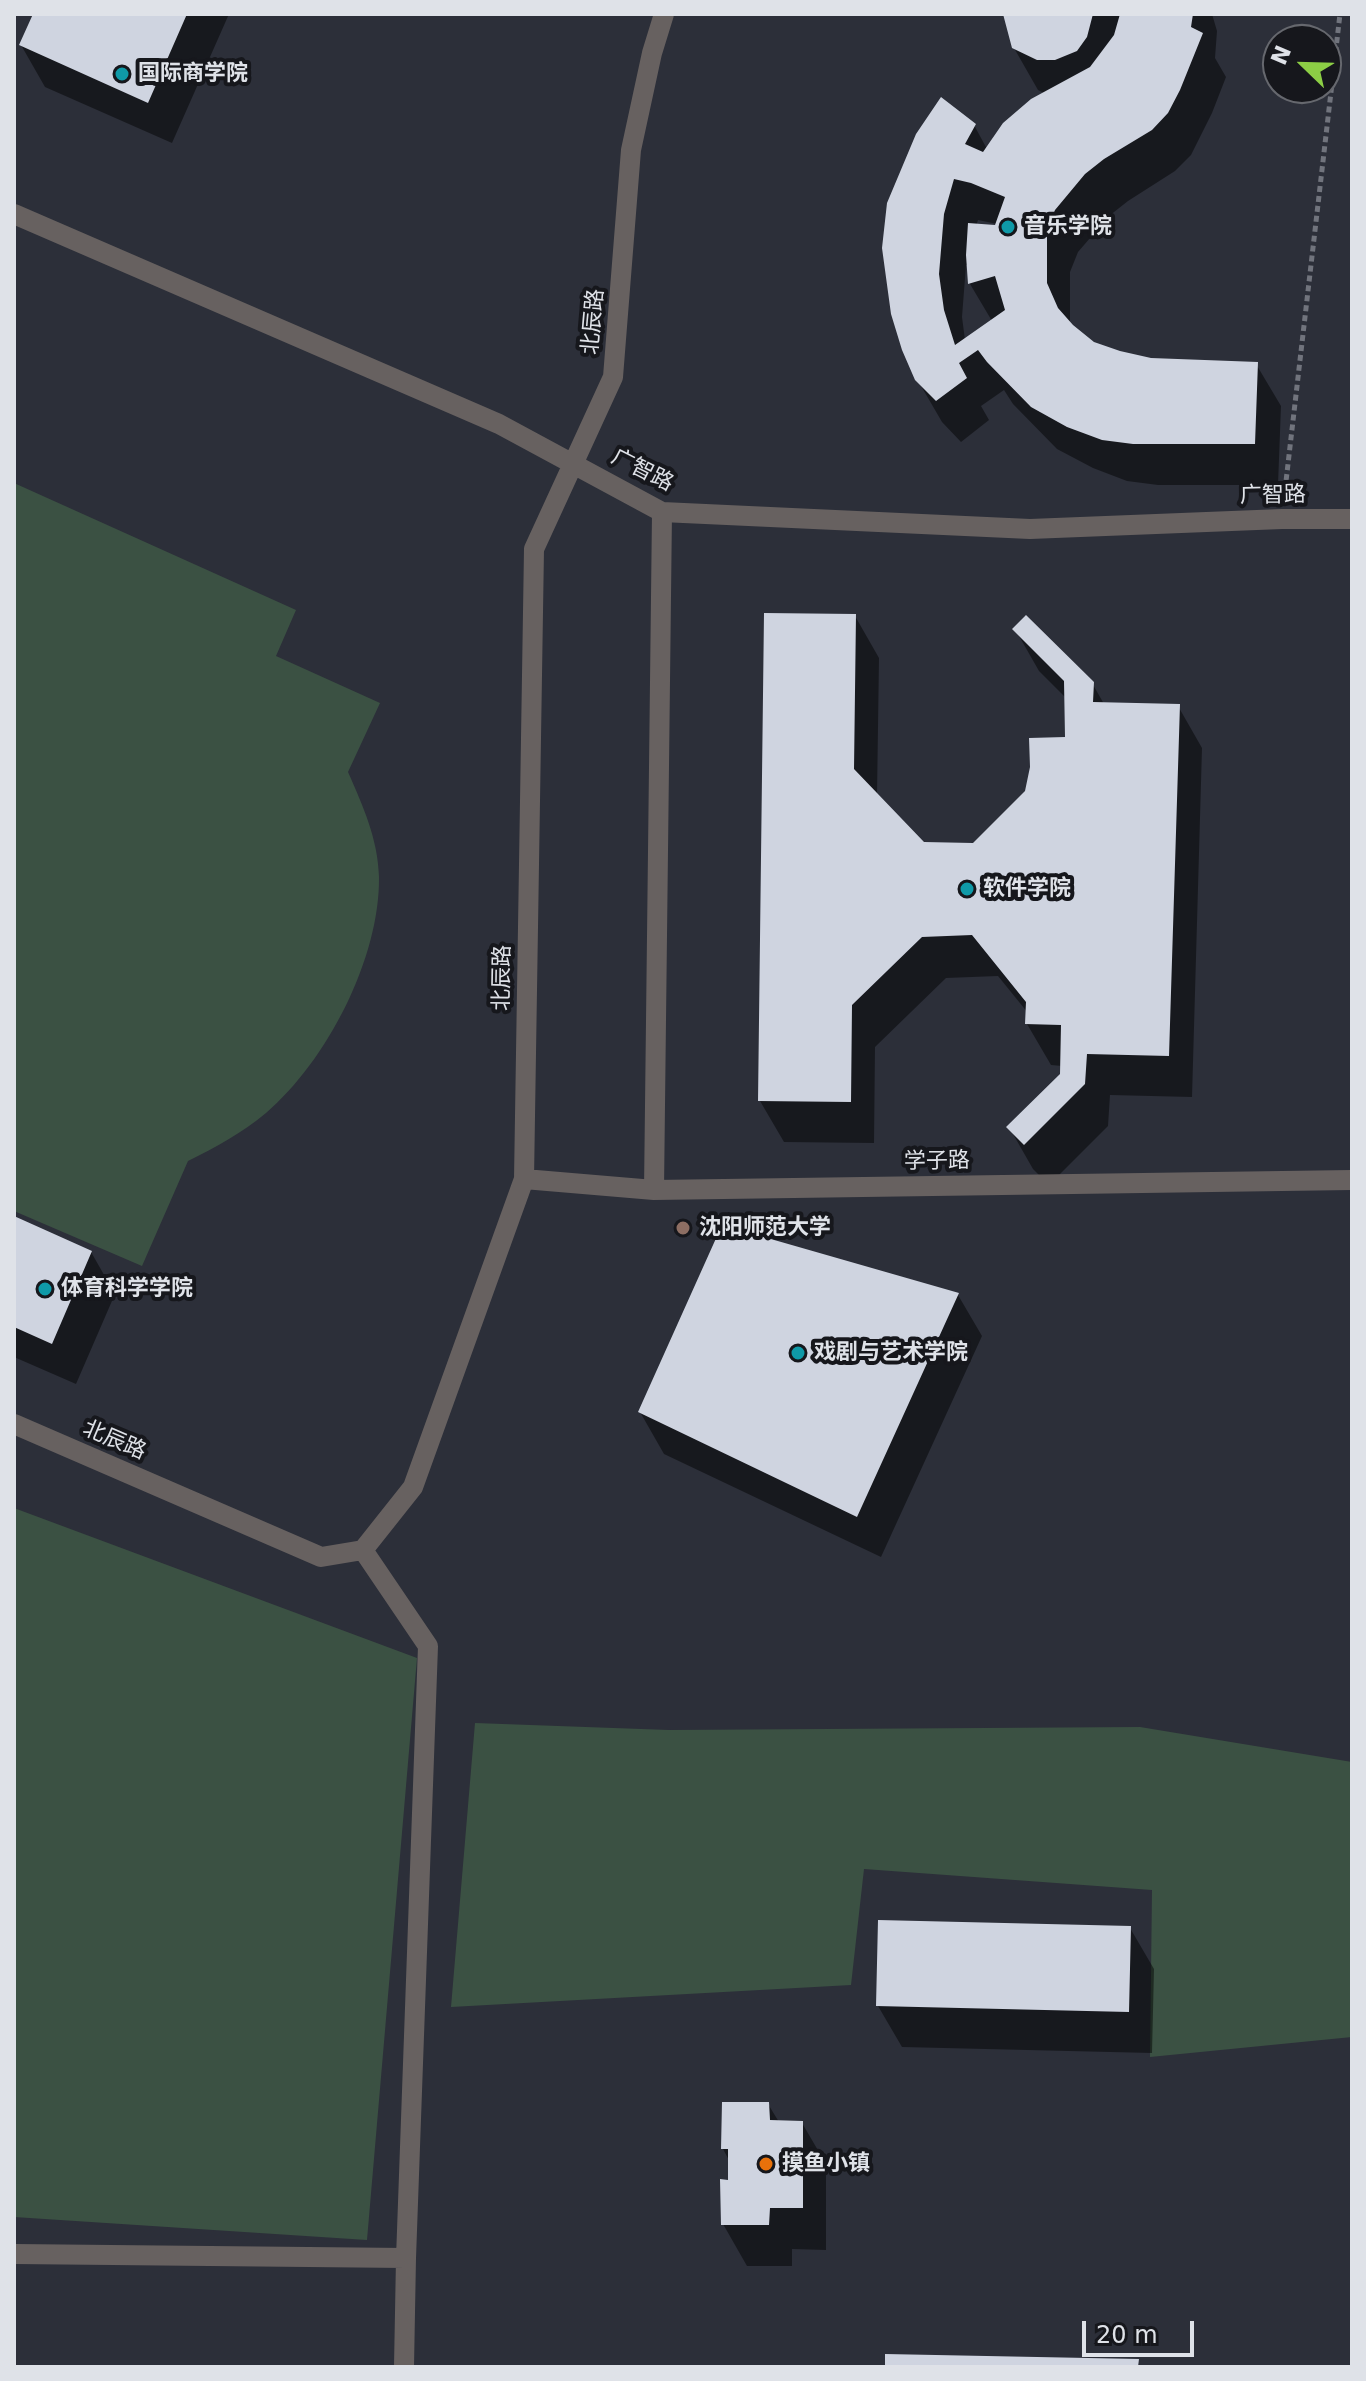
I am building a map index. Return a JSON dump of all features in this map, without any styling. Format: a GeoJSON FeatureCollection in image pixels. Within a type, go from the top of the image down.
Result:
{"type":"FeatureCollection","features":[{"type":"Feature","properties":{"kind":"street","name":"北辰路"},"geometry":{"type":"LineString","coordinates":[[14,1424],[321,1557],[363,1550],[413,1487],[524,1179],[534,549],[613,377],[631,150],[652,53],[664,14]]}},
{"type":"Feature","properties":{"kind":"street","name":"广智路"},"geometry":{"type":"LineString","coordinates":[[14,214],[499,424],[662,512],[1030,529],[1352,519]]}},
{"type":"Feature","properties":{"kind":"street"},"geometry":{"type":"LineString","coordinates":[[654,1190],[662,512]]}},
{"type":"Feature","properties":{"kind":"street","name":"学子路"},"geometry":{"type":"LineString","coordinates":[[524,1179],[654,1190],[1351,1180]]}},
{"type":"Feature","properties":{"kind":"street"},"geometry":{"type":"LineString","coordinates":[[363,1550],[428,1646],[404,2367]]}},
{"type":"Feature","properties":{"kind":"street"},"geometry":{"type":"LineString","coordinates":[[14,2254],[406,2258]]}},
{"type":"Feature","properties":{"kind":"path"},"geometry":{"type":"LineString","coordinates":[[1282,519],[1340,14]]}},
{"type":"Feature","properties":{"kind":"green space"},"geometry":{"type":"Polygon","coordinates":[[[14,483],[296,610],[276,656],[380,703],[348,772],[373,836],[379,877],[377,908],[360,974],[329,1037],[310,1066],[288,1091],[248,1127],[188,1161],[142,1266],[14,1211],[14,483]]]}},
{"type":"Feature","properties":{"kind":"green space"},"geometry":{"type":"Polygon","coordinates":[[[14,1508],[417,1658],[367,2240],[14,2217],[14,1508]]]}},
{"type":"Feature","properties":{"kind":"green space"},"geometry":{"type":"Polygon","coordinates":[[[475,1723],[669,1730],[1140,1727],[1352,1762],[1352,2037],[1150,2057],[1152,1890],[864,1869],[851,1985],[451,2007],[475,1723]]]}},
{"type":"Feature","properties":{"kind":"building","name":"国际商学院"},"geometry":{"type":"Polygon","coordinates":[[[33,14],[187,14],[148,103],[19,45],[33,14]]]}},
{"type":"Feature","properties":{"kind":"building"},"geometry":{"type":"Polygon","coordinates":[[[1003,14],[1093,14],[1087,37],[1077,51],[1055,60],[1037,60],[1012,48],[1003,14]]]}},
{"type":"Feature","properties":{"kind":"building","name":"音乐学院"},"geometry":{"type":"Polygon","coordinates":[[[1120,14],[1193,14],[1191,27],[1203,33],[1168,113],[1152,130],[1085,174],[1055,210],[1047,230],[1047,283],[1058,308],[1094,342],[1151,358],[1258,362],[1255,444],[1133,444],[1102,440],[1067,427],[1031,407],[978,350],[959,363],[967,378],[936,401],[915,380],[902,350],[891,314],[882,248],[887,203],[916,134],[941,97],[976,124],[965,144],[983,152],[1003,123],[1031,99],[1090,67],[1114,35],[1120,14]],[[954,179],[944,214],[939,274],[944,310],[955,345],[1005,310],[995,276],[968,284],[966,255],[968,223],[995,225],[1005,197],[954,179]]]}},
{"type":"Feature","properties":{"kind":"building","name":"软件学院"},"geometry":{"type":"Polygon","coordinates":[[[764,613],[856,614],[854,769],[924,842],[973,843],[1025,791],[1030,767],[1029,738],[1065,737],[1064,681],[1012,629],[1026,615],[1094,682],[1093,702],[1180,704],[1169,1056],[1087,1054],[1085,1084],[1024,1145],[1006,1127],[1060,1074],[1061,1025],[1025,1024],[1026,1002],[972,935],[922,937],[852,1005],[851,1102],[758,1101],[764,613]]]}},
{"type":"Feature","properties":{"kind":"building","name":"体育科学学院"},"geometry":{"type":"Polygon","coordinates":[[[14,1216],[92,1251],[52,1344],[14,1327],[14,1216]]]}},
{"type":"Feature","properties":{"kind":"building","name":"戏剧与艺术学院"},"geometry":{"type":"Polygon","coordinates":[[[722,1225],[959,1293],[857,1517],[638,1412],[722,1225]]]}},
{"type":"Feature","properties":{"kind":"building"},"geometry":{"type":"Polygon","coordinates":[[[878,1920],[1131,1926],[1129,2012],[876,2006],[878,1920]]]}},
{"type":"Feature","properties":{"kind":"building","name":"摸鱼小镇"},"geometry":{"type":"Polygon","coordinates":[[[722,2102],[769,2102],[770,2120],[803,2121],[803,2208],[770,2208],[769,2225],[721,2225],[720,2179],[728,2180],[728,2149],[721,2149],[722,2102]]]}},
{"type":"Feature","properties":{"kind":"building"},"geometry":{"type":"Polygon","coordinates":[[[885,2354],[1139,2359],[1138,2367],[885,2367],[885,2354]]]}},
{"type":"Feature","properties":{"kind":"place","name":"国际商学院"},"geometry":{"type":"Point","coordinates":[122,74]}},
{"type":"Feature","properties":{"kind":"place","name":"音乐学院"},"geometry":{"type":"Point","coordinates":[1008,227]}},
{"type":"Feature","properties":{"kind":"place","name":"软件学院"},"geometry":{"type":"Point","coordinates":[967,889]}},
{"type":"Feature","properties":{"kind":"place","name":"沈阳师范大学"},"geometry":{"type":"Point","coordinates":[683,1228]}},
{"type":"Feature","properties":{"kind":"place","name":"体育科学学院"},"geometry":{"type":"Point","coordinates":[45,1289]}},
{"type":"Feature","properties":{"kind":"place","name":"戏剧与艺术学院"},"geometry":{"type":"Point","coordinates":[798,1353]}},
{"type":"Feature","properties":{"kind":"place","name":"摸鱼小镇"},"geometry":{"type":"Point","coordinates":[766,2164]}}]}
